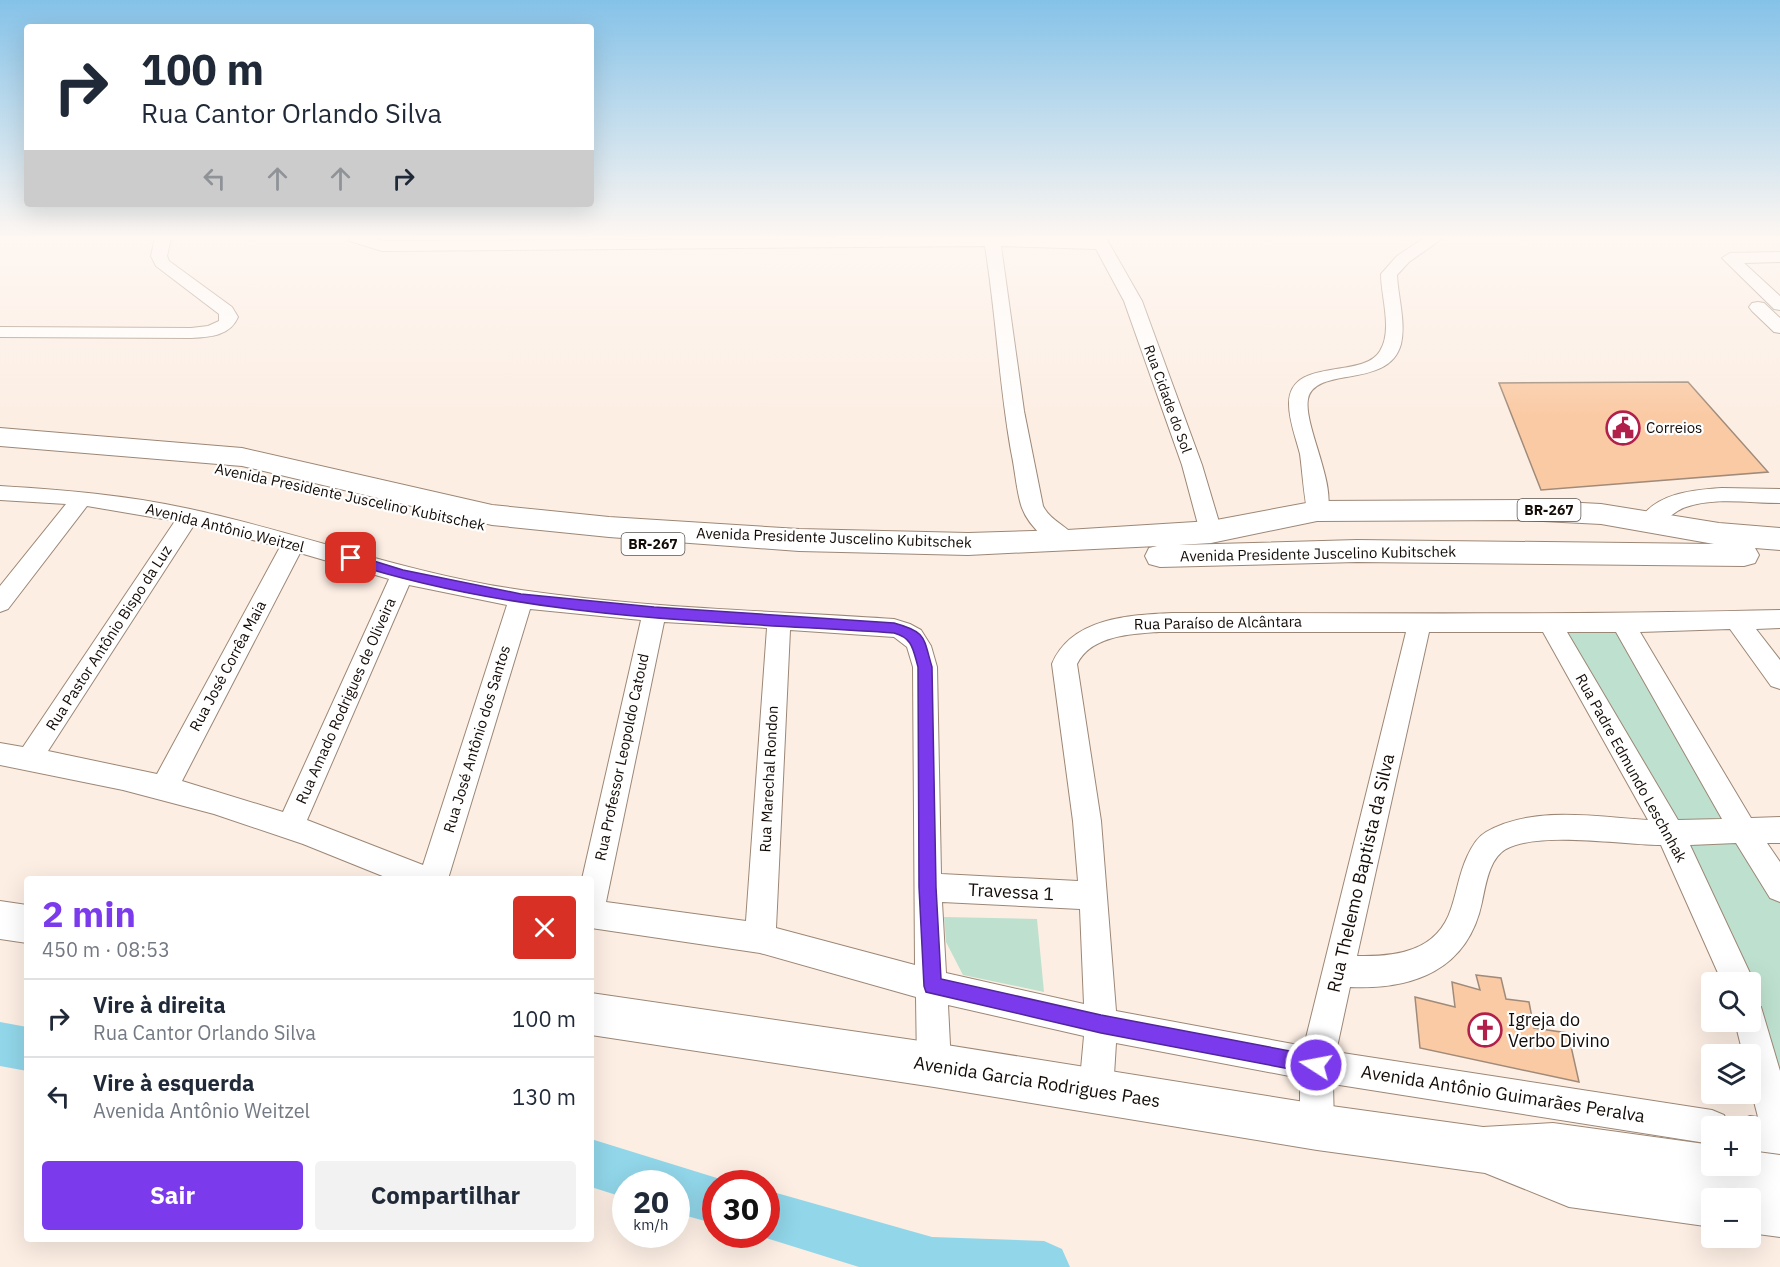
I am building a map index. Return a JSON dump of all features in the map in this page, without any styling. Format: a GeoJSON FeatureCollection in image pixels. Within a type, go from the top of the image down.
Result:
{"type":"FeatureCollection","features":[{"type":"Feature","properties":{"kind":"highway","name":"Avenida Presidente Juscelino Kubitschek"},"geometry":{"type":"LineString","coordinates":[[0,437],[242,457],[475,513],[566,524],[859,542],[968,544],[1067,541],[1211,532],[1317,511],[1523,510],[1601,514],[1719,534],[1780,539]]}},
{"type":"Feature","properties":{"kind":"highway","name":"Avenida Presidente Juscelino Kubitschek"},"geometry":{"type":"LineString","coordinates":[[0,448],[130,455],[211,467],[472,525],[644,544],[803,554],[1030,559],[1357,551],[1780,554]]}},
{"type":"Feature","properties":{"kind":"highway"},"geometry":{"type":"LineString","coordinates":[[1317,511],[1334,535],[1357,551]]}},
{"type":"Feature","properties":{"kind":"highway"},"geometry":{"type":"LineString","coordinates":[[1601,514],[1617,533],[1620,554]]}},
{"type":"Feature","properties":{"kind":"highway"},"geometry":{"type":"LineString","coordinates":[[1211,532],[1251,543],[1314,552]]}},
{"type":"Feature","properties":{"kind":"main road"},"geometry":{"type":"LineString","coordinates":[[0,920],[24,924]]}},
{"type":"Feature","properties":{"kind":"main road","name":"Avenida Garcia Rodrigues Paes"},"geometry":{"type":"LineString","coordinates":[[594,1014],[934,1065],[1317,1127],[1483,1150],[1553,1146],[1780,1178]]}},
{"type":"Feature","properties":{"kind":"main road","name":"Avenida Garcia Rodrigues Paes"},"geometry":{"type":"LineString","coordinates":[[1483,1150],[1569,1184],[1701,1202]]}},
{"type":"Feature","properties":{"kind":"main road"},"geometry":{"type":"LineString","coordinates":[[1761,1210],[1780,1213]]}},
{"type":"Feature","properties":{"kind":"street"},"geometry":{"type":"LineString","coordinates":[[0,332],[191,333],[212,331],[226,324],[229,317],[226,311],[208,297]]}},
{"type":"Feature","properties":{"kind":"street"},"geometry":{"type":"LineString","coordinates":[[1001,297],[1014,411],[1032,506],[1040,521],[1067,541]]}},
{"type":"Feature","properties":{"kind":"street","name":"Rua Cidade do Sol"},"geometry":{"type":"LineString","coordinates":[[1131,297],[1192,465],[1211,532]]}},
{"type":"Feature","properties":{"kind":"street"},"geometry":{"type":"LineString","coordinates":[[1317,511],[1318,495],[1315,473],[1299,411],[1298,399],[1301,390],[1316,379],[1363,369],[1386,357],[1391,346],[1393,327],[1391,297]]}},
{"type":"Feature","properties":{"kind":"street"},"geometry":{"type":"LineString","coordinates":[[1758,307],[1780,328]]}},
{"type":"Feature","properties":{"kind":"street","name":"Avenida Antônio Weitzel"},"geometry":{"type":"LineString","coordinates":[[0,494],[81,498],[189,516],[351,558],[402,575],[521,599],[654,612],[894,628],[910,632],[916,638],[925,667],[927,887]]}},
{"type":"Feature","properties":{"kind":"street"},"geometry":{"type":"LineString","coordinates":[[1649,522],[1666,507],[1682,500],[1699,497],[1780,496]]}},
{"type":"Feature","properties":{"kind":"street"},"geometry":{"type":"LineString","coordinates":[[0,603],[81,498]]}},
{"type":"Feature","properties":{"kind":"street","name":"Rua Pastor Antônio Bispo da Luz"},"geometry":{"type":"LineString","coordinates":[[29,759],[189,516]]}},
{"type":"Feature","properties":{"kind":"street","name":"Rua José Corrêa Maia"},"geometry":{"type":"LineString","coordinates":[[164,788],[292,544]]}},
{"type":"Feature","properties":{"kind":"street","name":"Rua Amado Rodrigues de Oliveira"},"geometry":{"type":"LineString","coordinates":[[290,827],[402,575]]}},
{"type":"Feature","properties":{"kind":"street","name":"Rua José Antônio dos Santos"},"geometry":{"type":"LineString","coordinates":[[434,876],[521,599]]}},
{"type":"Feature","properties":{"kind":"street","name":"Rua Professor Leopoldo Catoud"},"geometry":{"type":"LineString","coordinates":[[594,889],[654,612]]}},
{"type":"Feature","properties":{"kind":"street"},"geometry":{"type":"LineString","coordinates":[[1735,619],[1780,679]]}},
{"type":"Feature","properties":{"kind":"street","name":"Rua Paraíso de Alcântara"},"geometry":{"type":"LineString","coordinates":[[1096,1091],[1101,1024],[1094,896],[1087,821],[1065,676],[1065,663],[1073,650],[1083,642],[1128,624],[1172,622],[1549,621],[1623,623],[1780,619]]}},
{"type":"Feature","properties":{"kind":"street","name":"Rua Marechal Rondon"},"geometry":{"type":"LineString","coordinates":[[760,938],[779,621]]}},
{"type":"Feature","properties":{"kind":"street","name":"Rua Thelemo Baptista da Silva"},"geometry":{"type":"LineString","coordinates":[[1317,1127],[1316,1065],[1420,621]]}},
{"type":"Feature","properties":{"kind":"street","name":"Rua Padre Edmundo Leschnhak"},"geometry":{"type":"LineString","coordinates":[[1549,621],[1670,833],[1733,972]]}},
{"type":"Feature","properties":{"kind":"street"},"geometry":{"type":"LineString","coordinates":[[1623,623],[1743,830],[1780,888]]}},
{"type":"Feature","properties":{"kind":"street"},"geometry":{"type":"LineString","coordinates":[[0,754],[164,788],[290,827],[414,876]]}},
{"type":"Feature","properties":{"kind":"street"},"geometry":{"type":"LineString","coordinates":[[1338,970],[1376,973],[1399,970],[1421,963],[1438,954],[1454,935],[1463,918],[1476,870],[1494,842],[1517,833],[1543,830],[1670,833],[1780,830]]}},
{"type":"Feature","properties":{"kind":"street"},"geometry":{"type":"LineString","coordinates":[[927,887],[933,986],[934,1065]]}},
{"type":"Feature","properties":{"kind":"street","name":"Travessa 1"},"geometry":{"type":"LineString","coordinates":[[927,887],[1094,896]]}},
{"type":"Feature","properties":{"kind":"street","name":"Avenida Antônio Guimarães Peralva"},"geometry":{"type":"LineString","coordinates":[[594,914],[760,938],[933,986],[1101,1024],[1316,1065],[1701,1125]]}},
{"type":"Feature","properties":{"kind":"street"},"geometry":{"type":"LineString","coordinates":[[1754,1032],[1780,1137],[1761,1134]]}},
{"type":"Feature","properties":{"kind":"green space"},"geometry":{"type":"Polygon","coordinates":[[[1618,620],[1780,891],[1780,1102],[1761,1011],[1761,972],[1743,972],[1673,831],[1557,621],[1618,620]]]}},
{"type":"Feature","properties":{"kind":"green space"},"geometry":{"type":"Polygon","coordinates":[[[944,917],[1037,919],[1044,992],[963,975],[946,942],[944,917]]]}},
{"type":"Feature","properties":{"kind":"building","name":"Correios"},"geometry":{"type":"Polygon","coordinates":[[[1688,382],[1768,472],[1541,490],[1499,383],[1688,382]]]}},
{"type":"Feature","properties":{"kind":"building","name":"Igreja do Verbo Divino"},"geometry":{"type":"Polygon","coordinates":[[[1476,975],[1501,978],[1506,999],[1529,1002],[1534,1028],[1568,1033],[1579,1082],[1420,1048],[1415,997],[1455,1007],[1452,982],[1480,990],[1476,975]]]}},
{"type":"Feature","properties":{"kind":"waterway"},"geometry":{"type":"LineString","coordinates":[[0,1044],[24,1048]]}},
{"type":"Feature","properties":{"kind":"waterway"},"geometry":{"type":"LineString","coordinates":[[594,1164],[614,1170]]}},
{"type":"Feature","properties":{"kind":"waterway"},"geometry":{"type":"LineString","coordinates":[[690,1192],[702,1196]]}},
{"type":"Feature","properties":{"kind":"waterway"},"geometry":{"type":"LineString","coordinates":[[780,1219],[932,1263],[1044,1267]]}},
{"type":"Feature","properties":{"kind":"place","name":"Correios"},"geometry":{"type":"Point","coordinates":[1623,428]}},
{"type":"Feature","properties":{"kind":"place","name":"Igreja do Verbo Divino"},"geometry":{"type":"Point","coordinates":[1485,1030]}},
{"type":"Feature","properties":{"kind":"route"},"geometry":{"type":"LineString","coordinates":[[351,558],[402,575],[521,599],[654,612],[894,628],[910,632],[916,638],[925,667],[927,887],[933,986],[1101,1024],[1316,1065]]}}]}
